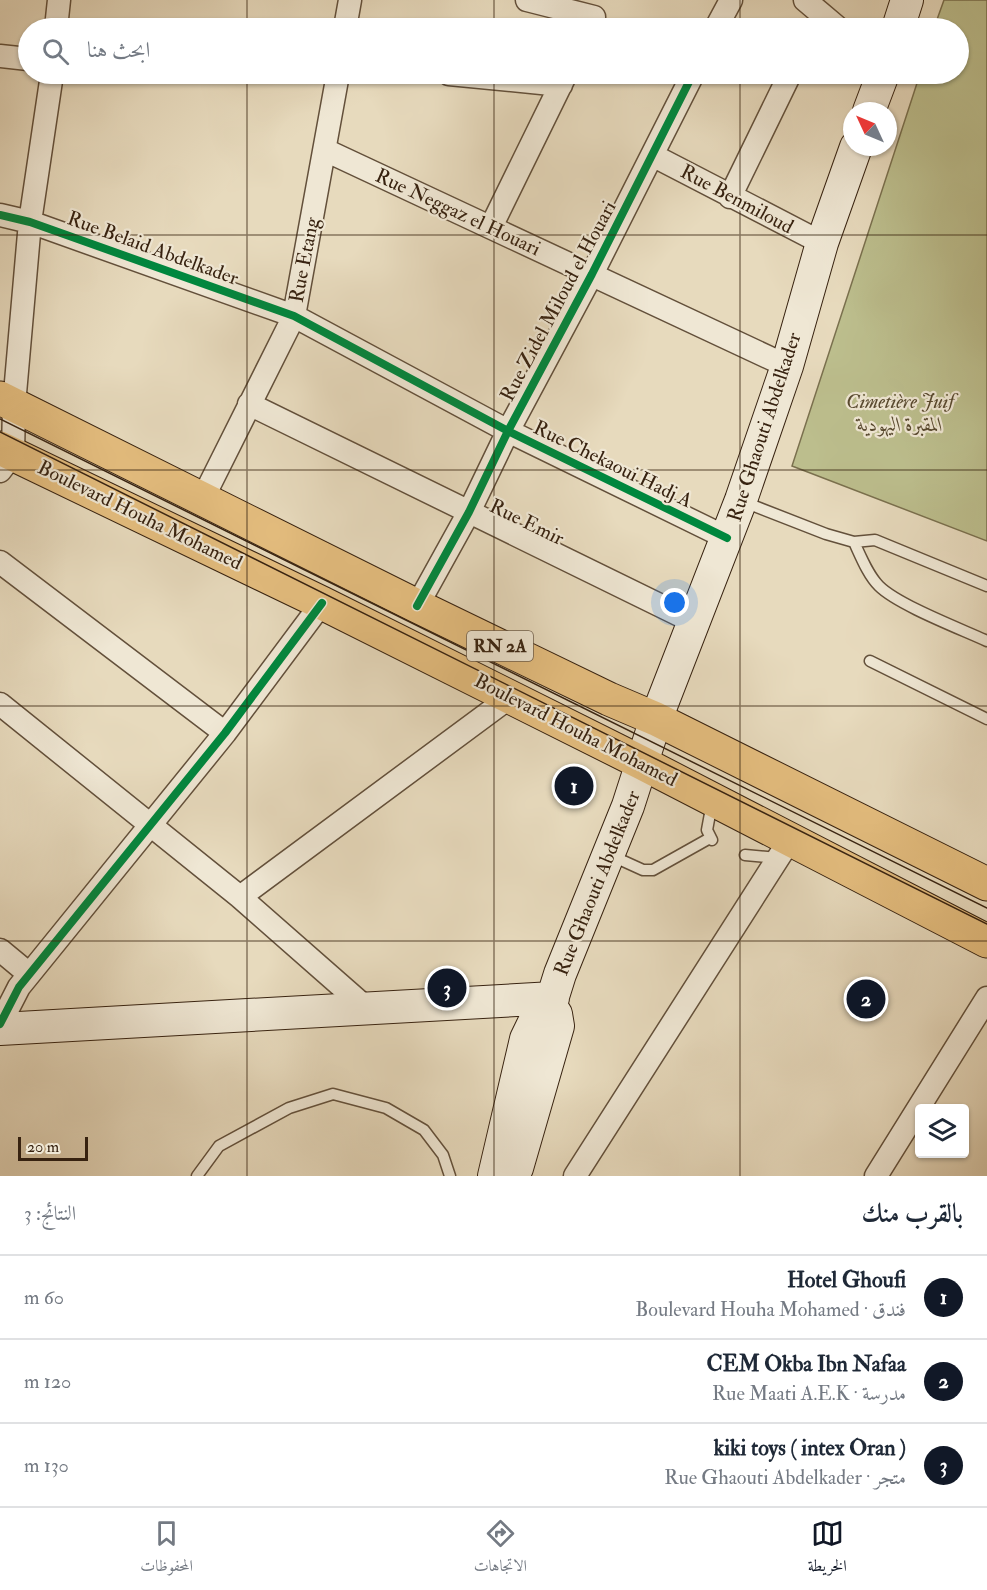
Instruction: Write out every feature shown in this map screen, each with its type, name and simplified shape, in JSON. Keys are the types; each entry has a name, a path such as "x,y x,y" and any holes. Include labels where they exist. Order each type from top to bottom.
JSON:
{"main road":[{"path":"901,18 907,0"},
{"path":"873,102 879,84"},
{"name":"Rue Ghaouti Abdelkader","path":"494,1176 526,1039 540,1010 551,1002 609,855 656,719 727,538 787,366 822,243 853,156"},
{"name":"Boulevard Houha Mohamed","path":"7,402 417,606 609,699 656,719 987,884"},
{"name":"Boulevard Houha Mohamed","path":"4,458 322,603 712,798 785,848 987,940"},
{"path":"0,1029 364,1006 551,1002 558,1026 515,1176"}],"street":[{"path":"57,18 59,0"},
{"path":"347,18 350,0"},
{"path":"526,0 595,15"},
{"path":"721,18 730,0"},
{"path":"0,56 18,58"},
{"path":"4,458 7,402 51,84"},
{"name":"Rue Etang","path":"203,498 294,316 336,84"},
{"path":"491,227 561,84"},
{"name":"Rue Zidel Miloud el Houari","path":"417,606 469,512 508,431 592,274 688,84"},
{"path":"730,197 785,84"},
{"name":"Rue Neggaz el Houari","path":"325,150 787,366"},
{"name":"Rue Benmiloud","path":"652,155 822,243"},
{"name":"Rue Belaid Abdelkader","path":"0,215 30,222 294,316"},
{"name":"Rue Chekaoui Hadj A","path":"294,316 508,431 727,538"},
{"name":"Rue Emir","path":"249,404 694,622"},
{"path":"0,562 225,733"},
{"path":"0,1024 19,987 225,733 322,603"},
{"path":"240,897 510,697"},
{"path":"0,704 240,897 364,1006"},
{"path":"575,1176 785,848"},
{"path":"0,951 30,974"},
{"path":"876,1176 987,998"}],"lane":[{"path":"741,500 826,534 854,542 875,540 987,586"},
{"path":"854,542 881,588 918,610 987,641"},
{"path":"870,661 987,718"},
{"path":"609,855 643,870 653,870 711,839 707,830 712,798"},
{"path":"745,855 785,848"},
{"path":"197,1176 219,1146 289,1108 333,1094 386,1108 424,1130 443,1155 450,1176"}],"green space":[{"name":"Cimetière Juif المقبرة اليهودية","path":"944,0 987,0 987,541 792,466 893,156 897,156 897,144 917,84 969,84 969,18 938,18"}],"tram line":[{"path":"0,419 987,908"},
{"path":"0,432 987,924"}],"cycle path":[{"path":"417,606 469,512 508,431 592,274 688,84"},
{"path":"0,215 30,222 294,316 508,431 727,538"},
{"path":"0,1024 19,987 225,733 322,603"}],"place":[{"name":"Hotel Ghoufi","path":"574,786"},
{"name":"kiki toys ( intex Oran )","path":"447,988"},
{"name":"CEM Okba Ibn Nafaa","path":"866,999"}]}
